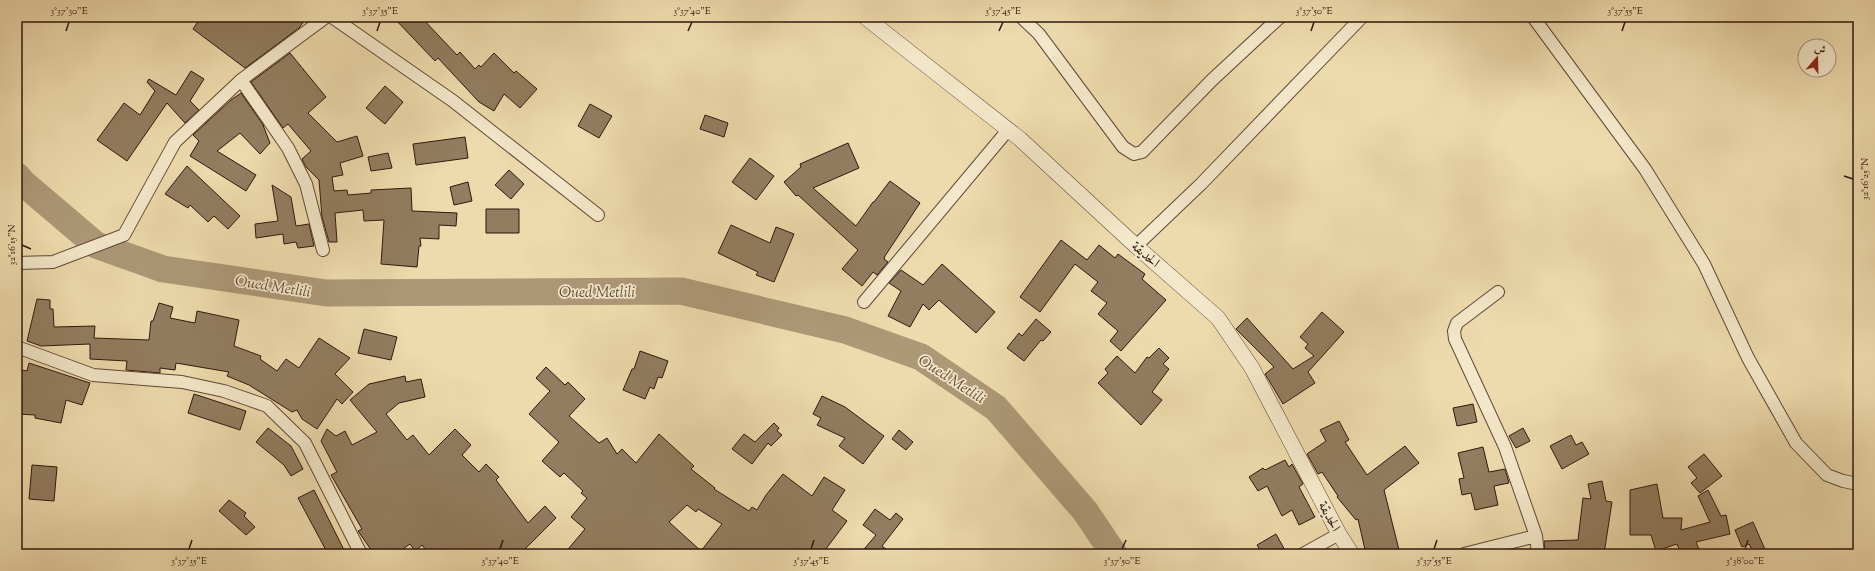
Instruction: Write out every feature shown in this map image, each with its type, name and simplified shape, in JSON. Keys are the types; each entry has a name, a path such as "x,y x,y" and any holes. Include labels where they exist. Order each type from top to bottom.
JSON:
{"street":[{"path":"17,263 53,262 124,236 175,142 242,80 326,17"},
{"path":"332,17 453,101 598,215"},
{"name":"الحديقة","path":"865,17 1008,130 1218,318 1252,368 1339,534 1352,554"},
{"path":"1021,17 1039,34 1123,147 1134,154 1142,152 1212,80 1280,17"},
{"path":"1136,246 1201,184 1362,17"},
{"path":"1533,17 1645,169 1704,264 1748,358 1796,443 1827,476 1858,484"},
{"path":"242,80 288,148 306,184 323,250"},
{"path":"864,302 1008,130"},
{"path":"1498,292 1457,323 1454,331 1455,339 1505,447 1536,536 1538,554"},
{"path":"17,347 93,375 182,382 224,390 267,406 305,443 361,554"},
{"path":"1303,554 1339,534"},
{"path":"1464,554 1536,536"}],"building":[{"path":"201,17 307,17 299,28 245,68 193,29"},
{"path":"393,17 421,17 457,55 460,52 475,69 479,65 481,67 494,53 514,73 516,71 537,89 520,108 504,94 494,111 479,102 438,58 435,61"},
{"path":"290,53 326,97 308,113 337,142 357,136 363,156 340,163 343,175 332,177 334,191 347,190 348,195 371,193 371,190 411,188 412,211 457,213 456,226 439,225 439,239 420,238 421,246 419,246 417,267 381,264 384,220 364,221 363,210 335,213 337,242 329,242 322,217 319,180 306,167 302,159 311,151 288,124 283,128 251,82"},
{"path":"191,71 204,79 190,101 199,110 185,123 167,103 127,161 97,140 124,103 140,115 155,91 147,82 149,79 176,95"},
{"path":"385,86 403,102 385,124 366,108"},
{"path":"241,93 264,126 263,125 270,143 260,154 240,133 217,151 256,175 246,191 190,156 199,141 193,135 231,100"},
{"path":"590,104 612,116 599,138 578,126"},
{"path":"705,115 728,123 724,137 700,129"},
{"path":"465,137 468,158 416,165 413,144"},
{"path":"848,143 859,168 813,188 856,226 890,181 920,203 885,256 884,259 888,262 877,275 873,272 862,286 842,269 858,250 798,195 796,196 784,182 801,167 800,164"},
{"path":"388,153 392,168 371,171 368,157"},
{"path":"750,158 774,176 756,200 732,182"},
{"path":"187,166 240,216 228,229 214,216 208,222 190,205 188,208 165,194"},
{"path":"509,170 524,184 511,199 495,185"},
{"path":"468,182 472,201 454,205 450,187"},
{"path":"272,185 291,197 296,226 309,224 314,246 298,248 296,242 284,244 283,234 256,238 255,224 278,221"},
{"path":"486,209 519,209 519,233 486,233"},
{"path":"731,225 770,243 776,227 794,234 774,282 756,275 758,272 718,253"},
{"path":"1061,240 1087,260 1099,245 1115,258 1118,254 1145,274 1142,279 1166,300 1121,351 1110,341 1118,331 1098,314 1107,303 1091,291 1098,282 1075,264 1040,312 1020,297"},
{"path":"942,264 995,312 976,333 939,300 929,310 923,304 910,327 888,316 901,291 889,283 901,270 923,285"},
{"path":"37,299 50,300 50,309 53,309 54,327 95,326 94,338 149,340 151,321 153,321 159,303 173,307 170,318 195,323 197,311 239,320 234,346 261,356 260,359 277,371 286,359 299,368 319,338 350,358 335,374 353,392 342,404 337,399 317,429 302,419 297,410 292,412 249,385 227,376 229,372 176,363 175,370 160,368 160,373 126,370 127,361 90,359 90,344 41,346 27,341"},
{"path":"1322,312 1344,332 1308,372 1315,383 1283,404 1265,374 1274,367 1236,329 1247,318 1293,369 1314,356 1305,348 1308,344 1300,337"},
{"path":"1036,319 1051,332 1043,341 1041,340 1024,361 1007,348 1019,333 1022,336"},
{"path":"364,329 397,337 391,360 358,353"},
{"path":"1159,348 1169,358 1163,364 1169,369 1152,392 1162,400 1141,425 1098,383 1108,373 1105,369 1117,356 1135,373 1147,357 1149,358"},
{"path":"640,351 668,361 662,378 658,377 654,389 650,387 645,399 623,390 632,369 634,369"},
{"path":"29,363 90,383 82,405 66,400 61,423 35,418 35,415 17,414 17,369 27,371"},
{"path":"546,367 565,385 568,382 585,399 569,416 599,443 607,438 617,454 622,449 636,463 659,434 694,466 691,469 715,488 714,489 749,511 752,507 757,510 766,495 783,474 812,496 824,477 845,490 832,510 847,521 822,554 564,554 585,529 571,517 587,498 581,493 583,491 564,473 560,477 542,461 559,442 529,414 550,391 536,378","holes":["687,505 696,512 698,509 722,524 701,551 669,522"]},
{"path":"405,376 406,382 421,379 425,397 399,403 386,414 407,440 413,435 429,455 455,429 471,445 462,455 479,472 486,464 499,477 496,480 528,523 545,506 556,518 520,554 429,554 422,545 415,551 410,544 396,554 374,554 358,531 362,529 331,475 337,472 321,441 327,429 336,436 345,431 352,445 377,432 350,400 369,384"},
{"path":"194,394 246,411 240,430 188,413"},
{"path":"822,396 845,407 884,436 863,464 839,446 845,438 817,425 821,418 813,414"},
{"path":"1473,404 1477,422 1457,426 1453,408"},
{"path":"1339,421 1349,440 1345,442 1367,475 1405,446 1419,463 1384,490 1400,554 1366,554 1358,519 1356,520 1337,497 1338,496 1322,472 1318,474 1307,454 1326,441 1320,430"},
{"path":"774,423 779,428 777,431 782,435 771,446 768,443 752,464 732,449 744,434 755,442"},
{"path":"268,428 291,446 303,469 291,476 284,465 256,442"},
{"path":"1523,428 1530,441 1516,448 1509,436"},
{"path":"899,430 913,442 906,450 892,439"},
{"path":"1571,435 1576,445 1582,442 1589,454 1562,469 1550,446"},
{"path":"1483,447 1489,472 1505,469 1509,483 1494,486 1498,505 1475,510 1471,493 1462,495 1459,479 1464,478 1458,453"},
{"path":"1704,454 1722,476 1700,493 1691,483 1697,478 1688,467"},
{"path":"1285,460 1289,467 1292,464 1303,484 1299,487 1315,517 1299,525 1292,510 1282,516 1267,486 1258,491 1249,477 1263,468 1265,470"},
{"path":"32,465 57,467 54,501 29,499"},
{"path":"1602,481 1606,501 1612,502 1604,554 1545,554 1544,541 1578,540 1583,498 1591,499 1588,484"},
{"path":"1657,484 1663,518 1682,518 1681,530 1710,522 1698,496 1708,490 1721,516 1726,515 1730,534 1696,542 1701,554 1681,554 1677,544 1656,551 1651,535 1630,535 1630,490"},
{"path":"314,490 347,554 328,554 298,498"},
{"path":"229,500 246,513 244,516 255,527 246,535 219,511"},
{"path":"875,509 890,520 896,513 903,519 882,546 892,554 860,554 876,535 863,525"},
{"path":"1753,522 1767,554 1754,554 1749,544 1742,547 1735,530"},
{"path":"1276,534 1287,554 1262,554 1257,545"}],"waterway":[{"name":"Oued Metlili","path":"17,176 22,182 96,245 163,269 326,293 681,291 845,330 921,357 996,408 1085,511 1114,554"}]}
